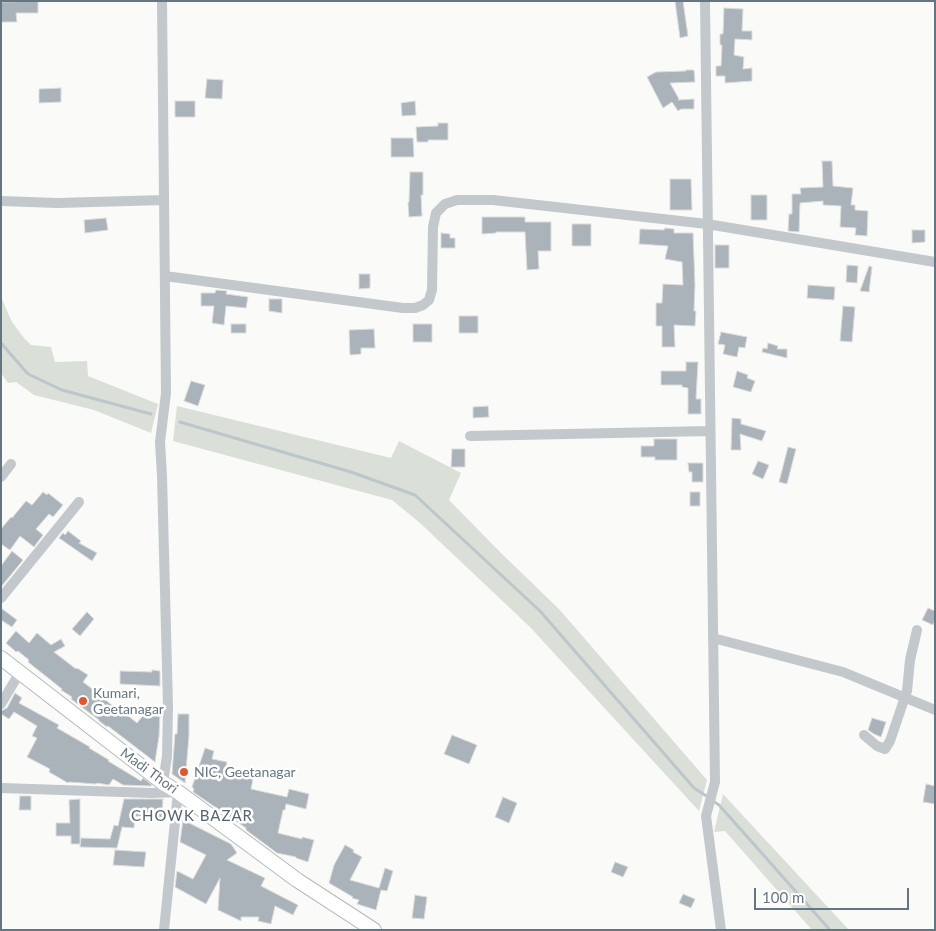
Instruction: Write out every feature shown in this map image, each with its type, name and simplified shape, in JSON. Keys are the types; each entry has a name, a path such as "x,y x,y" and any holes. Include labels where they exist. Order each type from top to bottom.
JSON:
{"main road":[{"name":"Madi Thori","path":"1,658 163,783 178,792 297,880 374,930"}],"street":[{"path":"162,1 166,393 160,442 168,707 167,756 163,783"},
{"path":"704,1 715,782 706,816 721,930"},
{"path":"1,201 58,203 164,200"},
{"path":"165,276 403,308 415,308 429,300 432,290 433,227 436,212 445,204 456,200 493,200 707,224 935,262"},
{"path":"470,436 710,431"},
{"path":"1,477 11,464"},
{"path":"1,598 79,502"},
{"path":"864,734 877,746 885,749 890,741 907,691 910,660 917,630"},
{"path":"713,638 843,672 935,710"},
{"path":"1,704 20,672"},
{"path":"1,788 152,794 178,792 164,930"}],"shaded area":[{"path":"1,297 12,322 24,338 31,345 51,347 55,362 87,361 88,376 158,404 151,433 94,410 34,395 16,382 8,383 1,373"},
{"path":"177,406 391,458 399,441 461,473 449,500 559,609 707,780 699,811 530,627 420,523 392,500 173,441"},
{"path":"723,794 849,930 812,930 725,831 714,832"}],"building":[{"path":"38,1 38,13 16,13 17,22 1,22 1,2"},
{"path":"675,1 683,1 688,36 680,38"},
{"path":"724,8 743,9 742,31 752,31 752,40 735,39 734,55 744,57 743,69 752,68 752,81 725,83 725,76 716,76 716,66 721,66 722,45 720,45 720,34 723,34"},
{"path":"694,70 695,82 670,83 678,100 694,99 694,109 681,109 678,111 672,102 663,108 647,77 656,72"},
{"path":"207,79 223,80 222,99 205,98"},
{"path":"61,88 61,102 39,103 39,89"},
{"path":"175,101 195,101 195,117 175,117"},
{"path":"415,101 416,115 402,116 401,103"},
{"path":"438,123 448,123 448,140 417,142 416,127 438,126"},
{"path":"391,138 413,138 414,157 391,157"},
{"path":"822,161 832,161 833,186 853,188 851,205 855,205 855,210 868,211 867,236 855,235 856,228 840,227 841,206 823,205 823,201 800,203 799,232 788,231 789,214 792,214 792,194 801,194 800,188 823,187"},
{"path":"410,172 423,172 422,216 409,217"},
{"path":"670,179 691,179 692,210 670,210"},
{"path":"751,195 767,195 767,220 751,220"},
{"path":"482,217 525,217 525,222 551,222 551,251 538,251 539,269 527,270 525,232 482,234"},
{"path":"106,218 108,230 85,233 84,220"},
{"path":"572,224 591,224 591,246 572,246"},
{"path":"665,228 674,229 674,233 693,233 695,326 674,325 675,347 662,347 662,326 656,326 656,303 662,303 663,284 683,285 682,262 665,259 668,246 639,244 640,229 664,230"},
{"path":"912,230 925,230 925,242 912,243"},
{"path":"441,233 450,234 450,238 455,238 455,248 441,248"},
{"path":"715,245 729,245 729,268 715,268"},
{"path":"847,265 858,266 857,283 846,282"},
{"path":"869,266 872,267 869,292 860,291"},
{"path":"359,274 370,274 370,288 359,289"},
{"path":"808,285 835,287 834,300 807,298"},
{"path":"216,290 227,291 226,294 248,297 246,308 226,306 224,325 212,323 214,306 201,306 201,293 215,293"},
{"path":"269,299 282,299 282,313 269,311"},
{"path":"843,306 855,307 852,342 840,341"},
{"path":"459,316 478,316 478,333 459,333"},
{"path":"231,324 246,324 246,333 231,333"},
{"path":"413,324 432,324 432,342 413,342"},
{"path":"374,329 375,348 361,348 361,354 350,355 349,330"},
{"path":"721,332 747,337 745,348 739,347 737,357 723,354 725,345 718,344"},
{"path":"768,343 778,346 777,349 787,349 787,358 762,352 763,348 767,349"},
{"path":"686,362 698,362 696,399 701,399 701,414 688,414 688,388 682,387 682,385 661,385 661,371 686,371"},
{"path":"737,371 748,375 747,378 755,381 751,392 733,387"},
{"path":"191,381 205,385 198,406 184,401"},
{"path":"488,406 489,417 473,418 473,407"},
{"path":"732,418 741,419 741,424 766,431 762,441 740,434 741,450 731,450"},
{"path":"654,439 677,439 677,460 655,460 655,457 641,457 641,446 654,446"},
{"path":"788,447 796,449 787,484 779,482"},
{"path":"452,449 465,449 465,467 451,467"},
{"path":"758,461 769,465 763,479 752,474"},
{"path":"688,463 703,463 703,482 692,482 692,472 689,472"},
{"path":"43,492 47,495 48,493 63,505 53,517 49,514 36,529 43,535 34,547 20,536 10,550 1,544 1,529 26,501 32,505"},
{"path":"690,492 700,492 700,506 690,506"},
{"path":"68,531 81,541 79,543 97,553 92,561 59,538"},
{"path":"12,551 23,560 1,587 1,566"},
{"path":"1,608 17,620 12,627 1,620"},
{"path":"928,608 935,611 933,625 922,620"},
{"path":"87,612 94,619 80,636 72,629"},
{"path":"16,631 29,643 37,633 51,645 61,639 65,646 54,652 76,669 88,675 83,682 137,723 145,713 160,713 155,762 71,699 72,697 61,690 28,662 29,660 6,643"},
{"path":"152,670 160,671 160,686 120,684 120,671 152,672"},
{"path":"15,693 22,698 19,703 59,725 57,728 90,747 108,761 141,781 143,778 152,785 123,785 113,779 109,785 68,783 49,772 50,769 27,757 37,738 32,736 37,726 14,712 9,719 1,714 1,711 7,708"},
{"path":"178,714 189,714 185,783 172,774"},
{"path":"872,718 886,722 881,737 868,730"},
{"path":"452,735 477,745 469,764 444,754"},
{"path":"205,748 214,751 212,759 227,762 225,772 253,779 251,789 287,797 289,789 309,794 306,809 286,804 278,833 314,840 308,862 277,853 246,830 246,828 193,792 194,789 192,787"},
{"path":"926,784 935,786 935,804 923,802"},
{"path":"20,796 31,796 31,810 19,810"},
{"path":"503,797 517,803 509,823 495,817"},
{"path":"80,799 80,844 71,844 71,836 56,836 56,823 70,823 69,800"},
{"path":"124,799 163,799 162,818 135,816 134,828 122,827 117,848 80,847 81,838 110,839 114,825 118,826"},
{"path":"183,820 231,844 237,853 227,860 265,878 261,886 298,905 293,915 275,906 271,924 258,921 259,917 241,917 241,921 218,910 220,878 206,904 175,887 177,871 193,879 206,855 180,842"},
{"path":"345,845 362,857 350,880 379,888 385,868 393,871 387,891 381,890 376,910 357,904 359,900 352,898 329,883 334,865"},
{"path":"115,850 146,852 144,867 113,865"},
{"path":"615,862 628,867 623,877 611,872"},
{"path":"683,894 695,899 691,908 679,903"},
{"path":"415,895 427,897 424,919 412,918"}],"waterway":[{"path":"1,343 28,374 62,390 151,414"},
{"path":"180,422 351,472 415,495 540,611 694,788 708,797"},
{"path":"713,801 719,805 830,930"}],"place":[{"name":"Kumari, Geetanagar","path":"83,701"},
{"name":"NIC, Geetanagar","path":"184,772"}],"district":[{"name":"CHOWK BAZAR","path":"192,816"}]}
